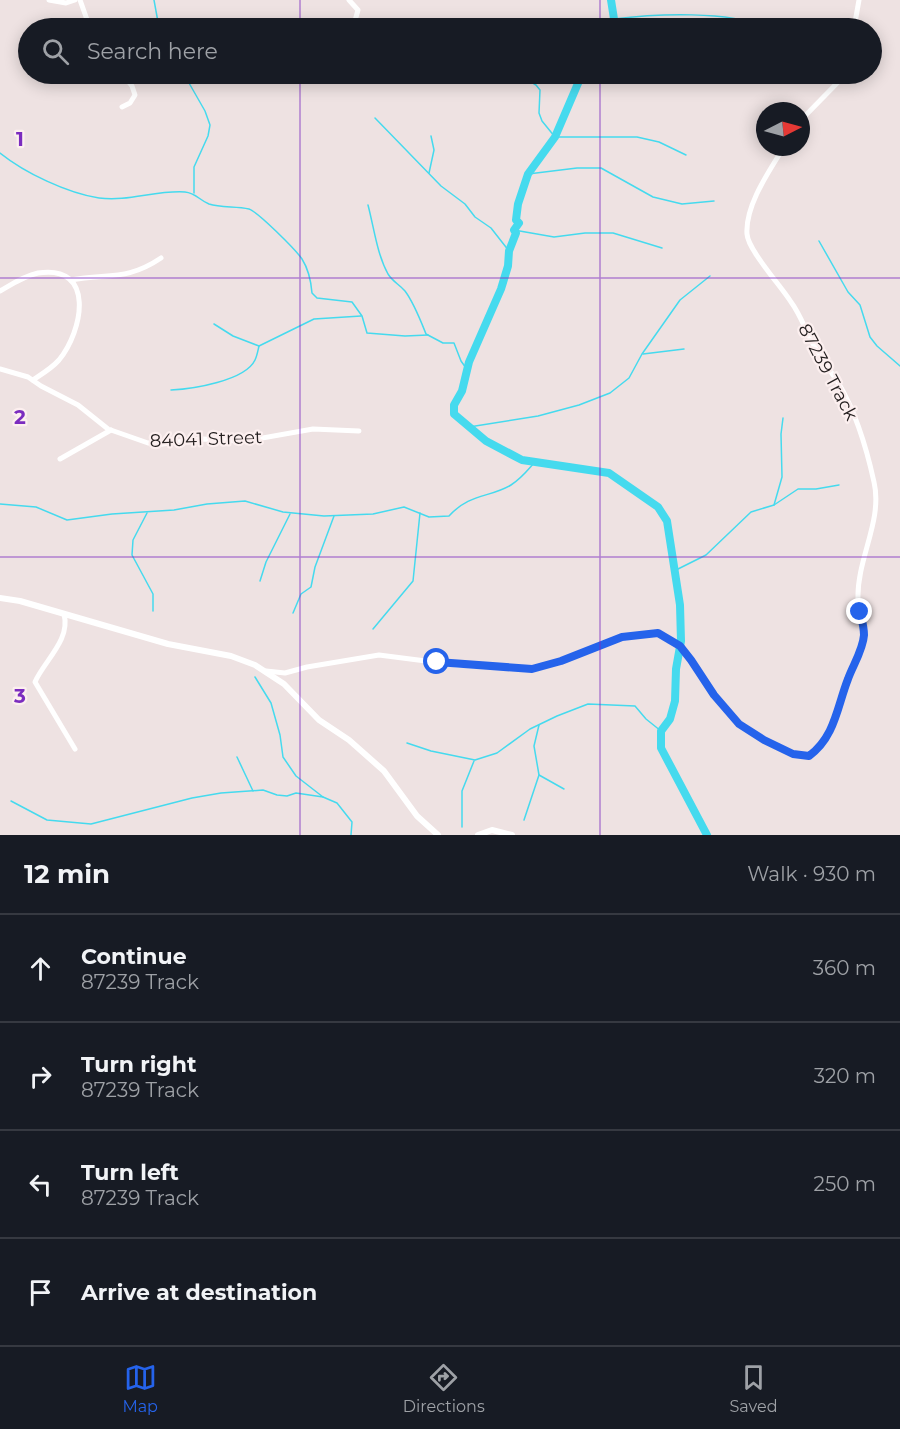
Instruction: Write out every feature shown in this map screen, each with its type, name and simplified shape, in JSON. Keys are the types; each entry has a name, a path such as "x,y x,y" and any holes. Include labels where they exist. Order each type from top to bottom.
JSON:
{"street":[{"path":"49,0 59,3 75,0"},
{"path":"80,0 86,18"},
{"path":"350,0 358,9 356,18"},
{"path":"856,18 859,0"},
{"path":"122,107 130,103 135,95 130,84"},
{"path":"810,111 836,84"},
{"name":"87239 Track","path":"266,671 285,673 379,655 467,666 532,669 561,661 622,637 658,633 680,646 714,695 739,724 793,754 809,756 816,751 836,720 864,637 858,598 877,494 850,408 839,385 812,342 792,303 747,236 748,222 757,194 779,156"},
{"path":"0,291 21,279 38,273 54,273 71,280 126,275 161,258"},
{"path":"33,380 60,358 77,327 80,314 78,295 71,280"},
{"name":"84041 Street","path":"0,369 33,380 40,386 78,405 111,430 152,444 197,440 246,441 313,429 359,431"},
{"path":"60,459 111,430"},
{"path":"0,598 176,646 239,658 266,671 291,689 319,720 349,740 384,771 420,820 438,835"},
{"path":"64,614 66,625 61,638 36,679 37,688 75,749"},
{"path":"478,835 492,830 512,835"}],"waterway":[{"path":"154,0 157,18"},
{"path":"611,0 614,18"},
{"path":"626,18 670,15 734,18"},
{"path":"190,84 210,125 208,136 194,167 194,193"},
{"path":"534,84 540,90 539,113 542,121 555,137 637,137 659,142 686,155"},
{"path":"578,84 555,137 528,174 518,204 516,220 519,223 514,230 516,233 509,251 508,266 501,289 469,362 462,391 454,405 454,414 486,441 522,460 609,473 658,507 667,521 680,605 681,641 676,669 675,701 670,719 661,731 661,748 707,835"},
{"path":"375,118 441,186 465,204 475,217 491,228 509,251"},
{"path":"429,173 434,150 431,136"},
{"path":"0,153 47,181 74,192 99,198 185,192 214,205 249,209 277,232 302,259 309,276 312,293 317,298 352,302 362,316 367,333 428,335"},
{"path":"528,174 577,168 601,168 653,197 682,204 714,201"},
{"path":"368,205 378,249 388,274 408,296 426,334 443,343 454,343 466,368"},
{"path":"514,230 554,237 585,233 613,233 662,248"},
{"path":"819,241 848,292 860,305 870,337 900,366"},
{"path":"469,427 538,416 579,405 610,393 629,378 642,354 680,300 710,276"},
{"path":"171,390 204,386 241,373 255,360 259,346 314,319 361,316"},
{"path":"214,324 233,336 259,346"},
{"path":"643,354 684,349"},
{"path":"676,570 706,555 751,512 774,505 782,477 783,418"},
{"path":"0,504 36,507 67,520 245,501 283,512 324,516 373,514 404,507 429,517 449,516 464,503 511,485 535,462"},
{"path":"774,505 798,489 839,485"},
{"path":"147,513 133,540 132,555 153,594 153,611"},
{"path":"373,629 413,581 420,513"},
{"path":"260,581 266,562 290,514"},
{"path":"293,613 301,594 311,587 315,567 334,516"},
{"path":"255,677 271,703 280,735 283,757 296,776 323,797 337,803 352,822 351,835"},
{"path":"407,743 431,751 475,760 497,753 530,729 588,704 635,706 661,731"},
{"path":"524,820 539,775 534,746 539,725"},
{"path":"237,757 253,791"},
{"path":"462,827 462,791 474,761"},
{"path":"539,775 564,789"},
{"path":"11,801 47,820 91,824 192,798 221,793 263,790 277,795 287,796 296,793 323,797"}],"route":[{"path":"437,662 532,669 561,661 622,637 658,633 680,646 714,695 739,724 764,740 793,754 809,756 826,738 836,720 864,637 860,612"}]}
